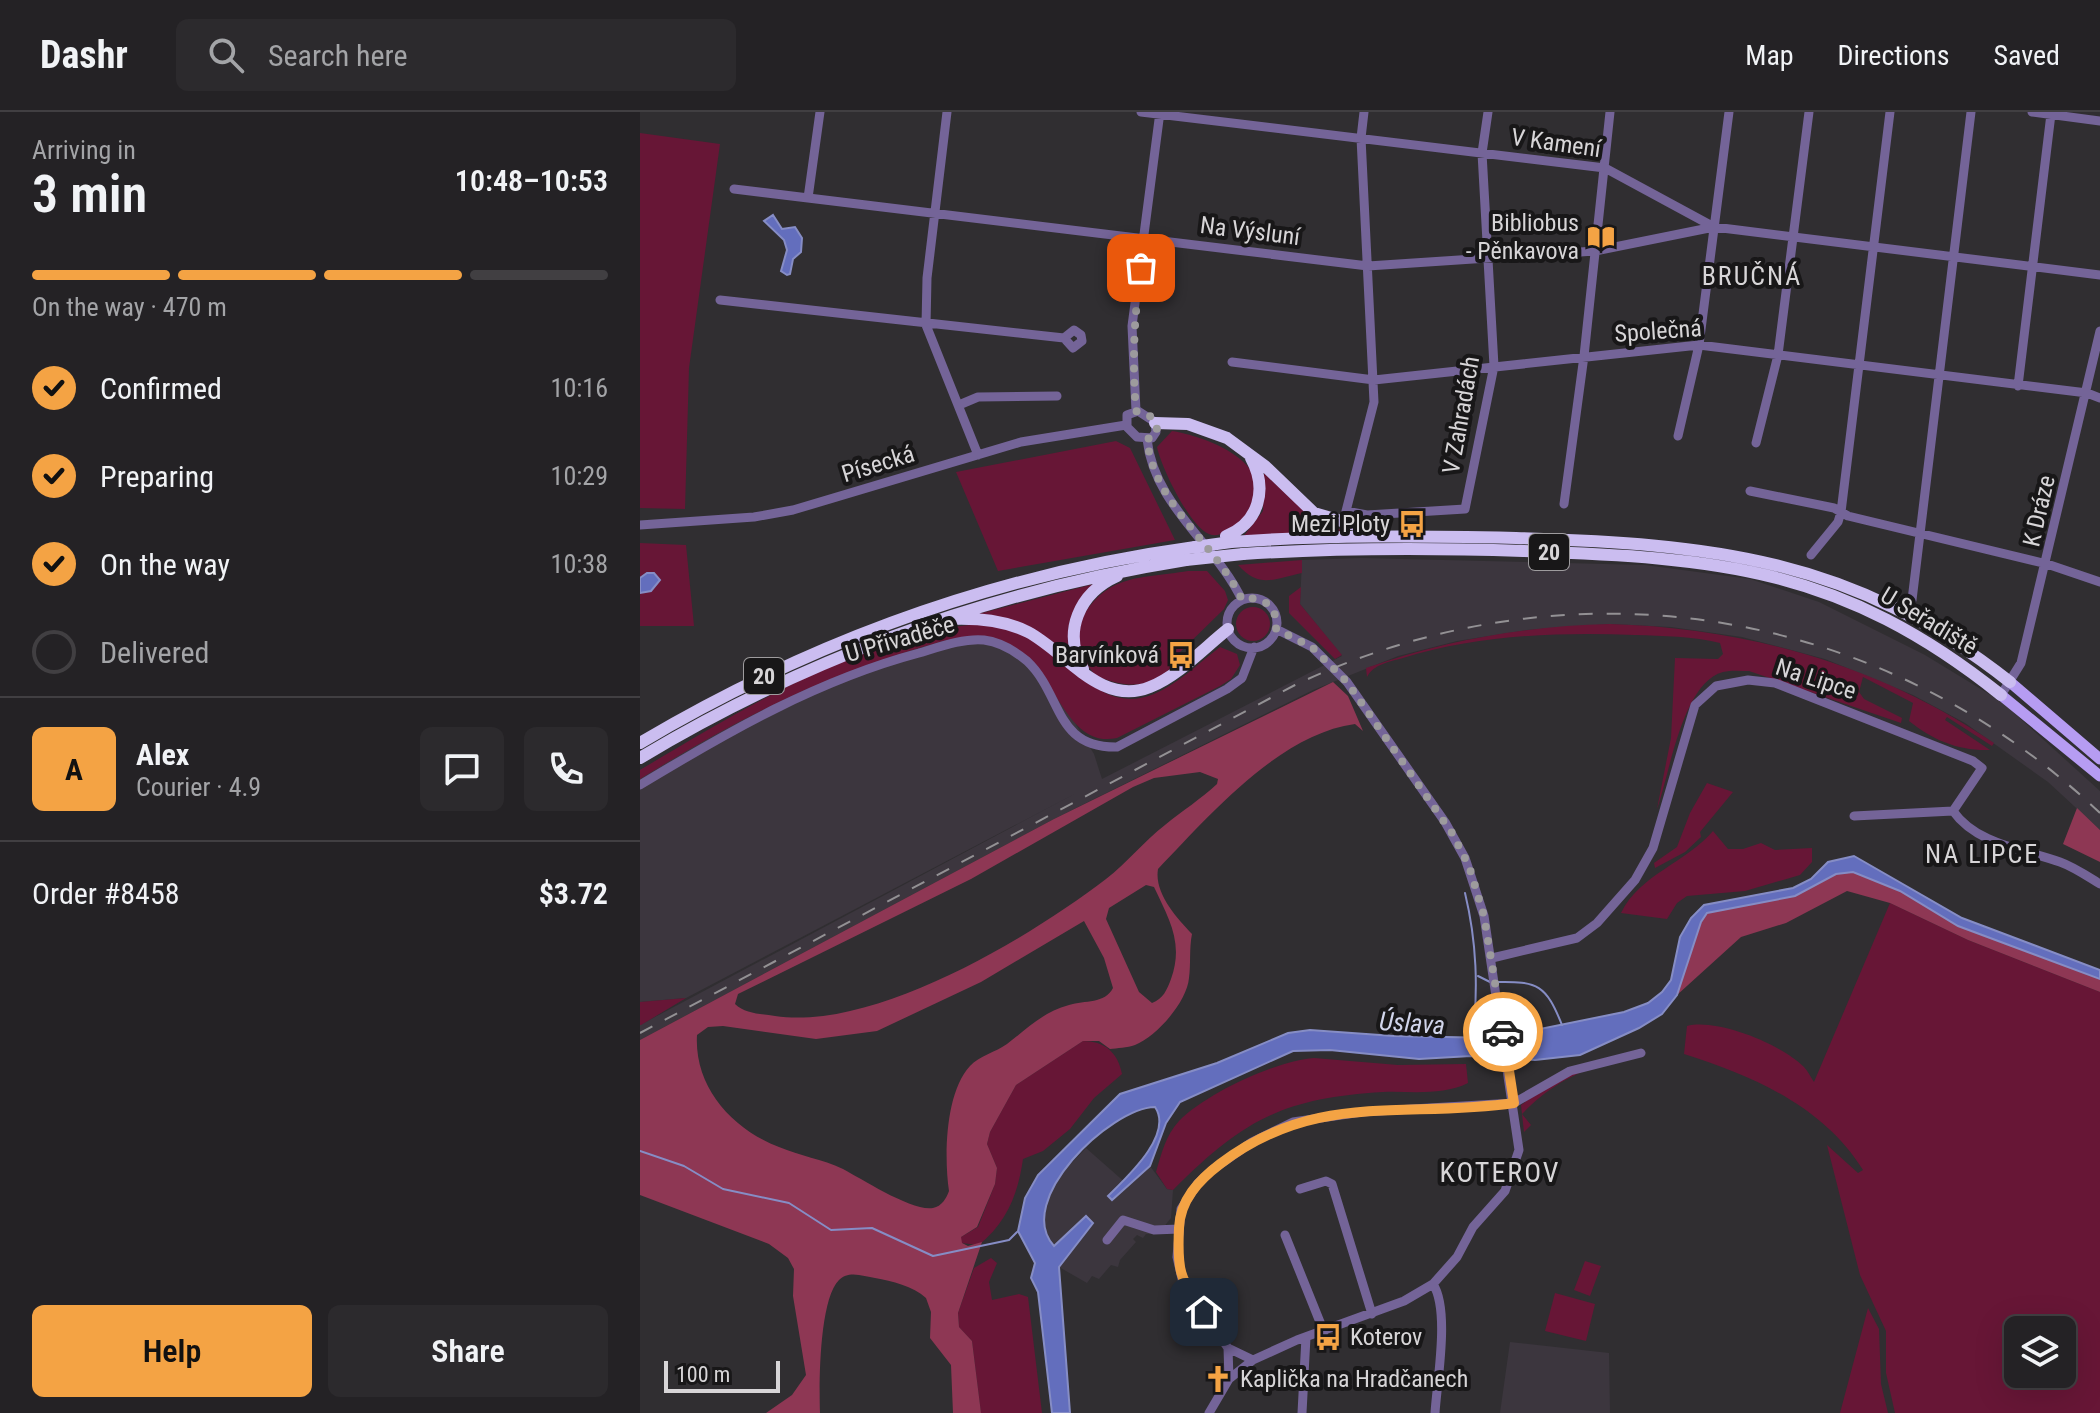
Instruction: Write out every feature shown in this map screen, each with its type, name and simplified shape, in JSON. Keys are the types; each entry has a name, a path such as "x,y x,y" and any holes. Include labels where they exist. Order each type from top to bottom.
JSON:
{"highway":[{"path":"1155,423 1203,428 1245,449 1314,513 1392,535"},
{"path":"1229,539 1248,522 1260,499 1258,472 1245,449"},
{"name":"20","path":"640,743 770,673 894,621 1034,577 1229,539 1392,535 1613,542 1707,556"},
{"name":"20","path":"640,758 761,691 867,643 928,621 1039,589 1136,568 1243,554 1391,547 1707,556"},
{"name":"U Seřadiště","path":"1707,556 1795,568 1887,603 1965,646 2010,682"},
{"name":"U Seřadiště","path":"1707,556 1792,580 1878,613 1955,659 2001,695"},
{"path":"1087,675 1075,649 1077,615 1100,586 1136,568"},
{"path":"928,621 978,619 1016,627 1045,642 1087,675 1115,690 1146,689 1165,679 1228,629"}],"main road":[{"name":"U Seřadiště","path":"2010,682 2100,759"},
{"name":"U Seřadiště","path":"2001,695 2100,776"}],"street":[{"path":"808,198 820,112"},
{"path":"947,112 927,278 926,325 978,455"},
{"name":"V Kamení","path":"1141,112 1605,168 1714,227"},
{"path":"1364,112 1361,138 1374,380"},
{"name":"V Zahradách","path":"1374,380 1374,402 1346,511 1367,515 1465,509 1494,366 1482,153 1488,112"},
{"path":"1564,504 1584,356 1610,112"},
{"path":"1678,436 1699,345 1729,112"},
{"path":"1756,443 1778,355 1809,112"},
{"path":"1811,555 1838,522 1841,512 1890,112"},
{"path":"1912,600 1971,112"},
{"path":"2032,112 2100,121"},
{"path":"1136,411 1132,326 1160,113"},
{"path":"2018,386 2051,114"},
{"name":"Na Výsluní","path":"734,189 1368,266 1595,251 1714,227"},
{"path":"1714,227 2100,275"},
{"path":"720,300 1064,338"},
{"name":"K Dráze","path":"2001,695 2021,663 2100,331"},
{"name":"Společná","path":"1232,362 1374,380 1699,345 2087,393 2100,398"},
{"path":"959,405 978,397 1057,396"},
{"path":"1136,411 1146,414 1155,423 1156,434 1147,439 1134,436 1126,425 1127,415 1136,411"},
{"name":"Písecká","path":"640,525 754,517 793,510 1060,433 1126,425"},
{"path":"1147,439 1153,465 1178,512 1225,570 1242,600"},
{"path":"1750,491 2047,564 2100,582"},
{"path":"1256,598 1268,604 1276,616 1276,629 1268,642 1254,647 1238,643 1228,629 1229,615 1242,600 1256,598"},
{"path":"1209,1413 1229,1379 1253,1360 1412,1298 1433,1284 1457,1257 1473,1227 1497,1202 1512,1178 1519,1150 1495,973 1475,883 1445,822 1347,682 1312,647 1276,629"},
{"name":"U Přivaděče","path":"640,785 765,713 847,674 970,640 996,642 1027,662 1075,737 1102,747 1117,747 1227,689 1242,678 1254,647"},
{"name":"Na Lipce","path":"1492,958 1577,938 1626,890 1653,848 1695,705 1702,695 1728,682 1775,683 1973,761 1982,768 1953,811"},
{"path":"1854,816 1953,811 1960,820 2005,847 2063,863 2100,884"},
{"path":"1253,1360 1228,1348 1183,1283 1178,1267 1181,1209 1212,1170 1252,1142 1293,1122 1339,1114 1514,1103 1570,1071 1641,1053"},
{"path":"1300,1189 1326,1181 1332,1184 1372,1314"},
{"path":"1107,1240 1123,1220 1154,1230 1179,1229"},
{"path":"1285,1235 1324,1332"},
{"path":"1433,1284 1440,1298 1435,1413"},
{"path":"1302,1413 1306,1337"},
{"path":"1228,1348 1229,1379"}],"shaded area":[{"path":"640,133 720,144 689,368 685,509 640,508"},
{"path":"1172,431 1211,442 1229,451 1244,462 1254,476 1257,491 1251,508 1235,526 1222,534 1212,535 1196,523 1164,469 1157,447"},
{"path":"1116,441 1130,448 1175,540 998,571 956,472"},
{"path":"1264,473 1305,512 1343,531 1243,537 1263,511"},
{"path":"640,543 686,545 694,626 640,626"},
{"path":"1362,558 1645,565 1750,579 1819,602 1925,655 2002,702 2100,791 2100,830 2048,782 1965,723 1913,695 1825,659 1742,637 1671,627 1610,624 1527,630 1457,641 1398,656 1313,690 1054,819 640,1040 640,1025 1082,790 686,998 640,1002 640,770 755,704 855,660 972,629 1033,654 1094,754 1102,779 1342,656 1300,604 1302,560"},
{"path":"1302,560 1302,573 1267,580 1253,577 1238,565"},
{"path":"1207,571 1225,591 1228,600 1224,609 1176,656 1179,659 1160,677 1130,685 1096,676 1083,657 1077,635 1081,620 1091,605 1102,594 1126,581"},
{"path":"1094,584 1071,617 1068,637 1072,658 1052,641 974,615"},
{"path":"1301,587 1300,604 1342,655 1335,659 1289,613 1289,596"},
{"path":"1253,607 1265,612 1270,624 1265,636 1253,641 1241,636 1236,624 1241,612"},
{"path":"985,624 1033,640 1096,688 1122,698 1137,699 1163,690 1220,647 1237,654 1240,665 1231,679 1220,686 1117,738 1098,738 1083,730 1070,717 1034,665 1018,650 988,637 957,638 879,661 808,689 739,722 640,779 640,770 718,724 852,657 898,640 942,629"},
{"path":"1610,624 1712,633 1811,656 1905,692 1994,743 1992,746 1947,717 1945,720 1990,750 1967,749 1927,734 1909,721 1913,703 1863,677 1859,692 1864,699 1902,718 1901,723 1749,671 1726,671 1709,680 1697,693 1688,711 1657,809 1671,738 1675,658 1718,659 1723,654 1720,643 1635,635 1518,637 1431,650 1382,664 1367,677 1366,668 1456,642 1517,631"},
{"path":"1333,682 1348,696 1363,731 1355,724 1327,731 1272,761 1222,803 1158,869 1163,896 1192,934 1187,987 1177,1008 1161,1027 1129,1047 1110,1049 1099,1041 1083,1041 1016,1085 990,1132 987,1144 997,1168 995,1184 977,1227 961,1237 962,1243 968,1246 982,1242 958,1313 959,1327 972,1341 981,1413 953,1413 951,1365 930,1338 931,1312 926,1298 902,1285 851,1274 839,1280 827,1305 822,1344 820,1413 766,1413 792,1395 806,1375 793,1296 794,1269 788,1258 769,1244 640,1195 640,1040 1054,819","holes":["1200,772 1218,779 1217,784 1157,831 1106,879 1036,927 949,975 903,995 858,1009 814,1017 759,1014 735,1004 738,994 971,879 1133,787 1154,778","1146,885 1154,887 1165,910 1175,943 1175,966 1162,997 1152,1003 1139,992 1106,919 1109,908","1084,921 1104,958 1113,988 1100,999 1051,1012 970,1066 955,1092 951,1108 947,1144 949,1191 943,1202 933,1208 913,1205 843,1169 762,1139 719,1104 702,1072 697,1035 708,1027 723,1026 816,1039 877,1031 981,982"]},
{"path":"1707,783 1733,792 1700,832 1701,837 1685,852 1655,868 1654,863 1677,847 1690,813"},
{"path":"2077,808 2100,830 2100,862 2063,844"},
{"path":"1713,831 1728,849 1743,849 1761,843 1775,850 1812,848 1812,862 1800,875 1745,891 1687,896 1677,903 1667,919 1621,913 1651,878 1690,852"},
{"path":"1853,872 1900,891 1958,925 2100,979 2100,992 1968,940 1890,903 1847,891 1786,923 1741,937 1677,995 1701,922 1707,913 1795,896 1835,874"},
{"path":"1890,903 1968,940 2100,992 2100,1413 1895,1413 1886,1373 1886,1331 1860,1275 1827,1145 1858,1173 1863,1170 1847,1148 1808,1111 1761,1084 1684,1054 1687,1026 1715,1026 1748,1035 1794,1058 1814,1082"},
{"path":"686,998 641,1025 640,1025 640,1002"},
{"path":"1083,1041 1109,1049 1122,1074 1094,1098 1070,1129 1043,1151 1023,1159 1010,1206 989,1236 979,1245 961,1243 961,1237 978,1227 995,1184 997,1168 987,1144 990,1132 1016,1085"},
{"path":"1314,1058 1398,1065 1466,1064 1468,1083 1437,1091 1348,1095 1291,1107 1244,1130 1221,1146 1173,1190 1167,1189 1156,1172 1162,1152 1174,1126 1191,1110 1243,1080 1281,1065"},
{"path":"1593,1067 1555,1086 1522,1114 1521,1105 1560,1077"},
{"path":"1522,1114 1531,1125 1524,1132"},
{"path":"1086,1148 1128,1185 1150,1166 1167,1189 1173,1190 1171,1218 1158,1234 1146,1234 1143,1238 1137,1235 1133,1239 1136,1242 1120,1260 1118,1267 1111,1265 1099,1279 1092,1276 1087,1283 1059,1267 1044,1226 1044,1210 1055,1180"},
{"path":"991,1258 997,1263 989,1282 992,1300 1019,1294 1028,1297 1042,1413 981,1413 972,1341 959,1327 958,1313 974,1268"},
{"path":"1585,1261 1601,1266 1590,1296 1574,1290"},
{"path":"1555,1293 1595,1304 1586,1341 1545,1331"},
{"path":"1868,1308 1879,1329 1881,1384 1888,1413 1840,1413"},
{"path":"1510,1342 1609,1353 1610,1413 1500,1413"}],"water":[{"path":"773,215 782,229 795,227 802,238 801,252 793,259 790,274 787,275 781,271 787,250 784,240 764,221"},
{"path":"654,573 660,580 651,591 640,593 640,578"},
{"path":"1854,856 1962,918 2100,970 2100,979 1958,926 1900,891 1853,872 1836,874 1795,896 1707,913 1701,922 1677,995 1662,1014 1580,1055 1535,1060 1471,1056 1419,1059 1330,1050 1293,1051 1180,1102 1166,1123 1150,1166 1112,1200 1108,1196 1145,1155 1158,1130 1159,1118 1155,1107 1136,1111 1114,1123 1072,1160 1046,1205 1045,1227 1054,1246 1086,1216 1093,1223 1059,1267 1070,1413 1052,1413 1038,1292 1031,1278 1035,1263 1018,1231 1025,1198 1038,1175 1120,1094 1217,1063 1288,1033 1310,1030 1496,1038 1624,1012 1648,1003 1671,980 1680,937 1691,918 1704,905 1793,888 1811,879 1828,862"}],"waterway":[{"path":"1465,893 1475,966 1473,1038"},
{"path":"1478,976 1490,982"},
{"path":"1496,982 1522,983 1539,988 1551,1001 1562,1025"},
{"path":"640,1151 684,1166 723,1189 789,1203 831,1230 872,1228 933,1256 1009,1240 1017,1232"}],"railway":[{"path":"640,1033 1295,685 1399,645 1505,621 1612,614 1718,622 1821,647 1920,687 2013,742 2100,813"}],"way so far":[{"path":"1141,268 1132,326 1133,385 1136,411 1150,416 1157,428 1155,436 1147,439 1149,453 1162,484 1188,528 1225,570 1242,600 1263,600 1273,609 1276,629 1312,647 1347,682 1452,833 1469,866 1480,899 1503,1032"}],"place":[{"name":"Bibliobus - Pěnkavova","path":"1601,237"},
{"name":"Mezi Ploty","path":"1412,524"},
{"name":"Barvínková","path":"1181,655"},
{"name":"Koterov","path":"1328,1337"},
{"name":"Kaplička na Hradčanech","path":"1218,1379"}],"district":[{"name":"BRUČNÁ","path":"1752,276"},
{"name":"NA LIPCE","path":"1982,854"},
{"name":"KOTEROV","path":"1500,1172"}],"route":[{"path":"1204,1312 1183,1283 1177,1257 1181,1209 1198,1183 1252,1142 1293,1122 1345,1113 1514,1103 1503,1032"}],"water label":[{"name":"Úslava","path":"1412,1023"}]}
